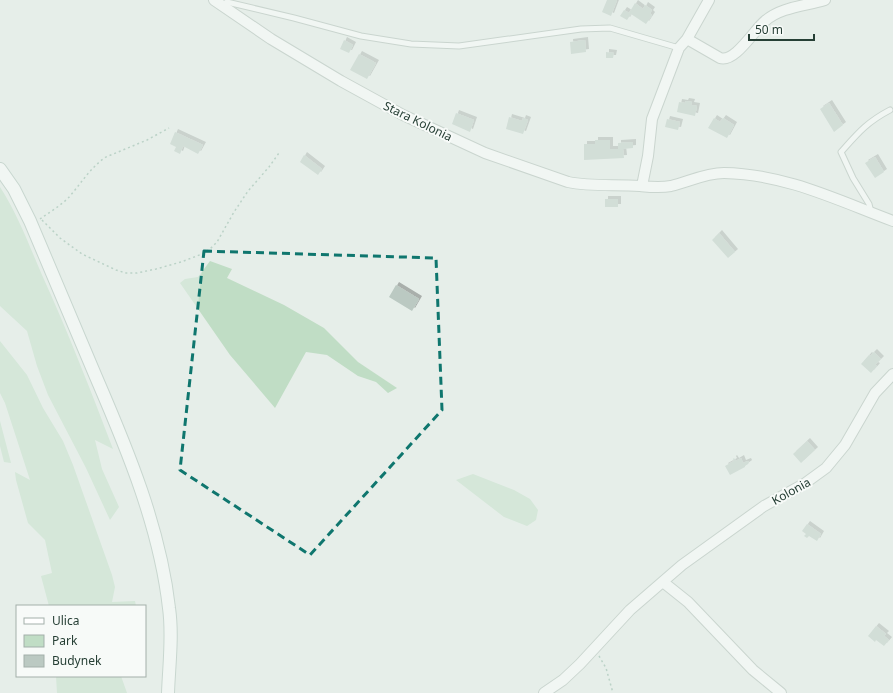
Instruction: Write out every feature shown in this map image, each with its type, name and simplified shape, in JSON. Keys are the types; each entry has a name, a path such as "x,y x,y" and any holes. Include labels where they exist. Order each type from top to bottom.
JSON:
{"main road":[{"path":"0,169 35,220 138,482 162,566 170,610 171,627 168,693"}],"street":[{"path":"642,186 648,156 652,119 678,48 687,39 709,0"},
{"path":"687,39 724,60 737,52 764,22 772,16 780,12 825,0"},
{"name":"Stara Kolonia","path":"218,3 271,39 341,81 403,115 485,153 568,182 655,188 670,186 702,176 722,173 757,175 789,182 893,221"},
{"name":"Kolonia","path":"544,693 563,680 580,664 630,610 682,564 764,506 804,484 826,468 845,445 876,393 893,374"},
{"path":"662,582 688,602 753,670 781,693"}],"lane":[{"path":"218,3 227,2 300,19 361,36 411,44 459,46 581,29 610,28 678,48"},
{"path":"871,213 869,204 850,173 840,152 862,128 873,119 890,110"}],"path":[{"path":"169,128 147,140 101,160 63,202 35,220 82,254 116,270 126,273 137,273 156,269 188,259 210,249 217,242 248,191 279,153"},
{"path":"593,650 602,660 606,668 613,693"}],"highlighted area":[{"path":"204,251 436,258 442,410 310,555 180,470"}],"green space":[{"path":"0,187 18,219 61,318 113,449 95,440 102,469 119,507 110,520 86,468 48,395 37,366 27,331 0,306"},
{"path":"210,261 232,269 227,278 284,305 324,328 358,362 397,388 388,393 376,382 358,376 327,355 306,352 275,408 230,355 180,283 185,279 198,277"},
{"path":"0,341 27,375 43,408 63,441 112,575 115,587 112,602 135,601 136,605 49,605 41,576 52,573 45,540 28,523 15,472 30,480 5,403 0,393"},
{"path":"0,421 11,463 4,462 0,446"},
{"path":"473,474 514,490 530,499 538,510 536,520 527,526 504,517 456,480"},
{"path":"56,677 121,677 127,693 57,693"}],"building":[{"path":"607,0 617,0 611,16 602,12"},
{"path":"635,3 643,9 645,5 652,10 650,13 652,15 646,24 631,14 627,20 620,16 624,10 629,13"},
{"path":"344,40 353,45 349,53 340,49"},
{"path":"585,40 586,52 571,54 570,42"},
{"path":"606,52 614,53 613,58 606,58"},
{"path":"359,54 376,63 367,79 350,70"},
{"path":"686,101 692,102 691,105 697,106 695,116 677,112 679,102 685,103"},
{"path":"829,103 843,125 834,132 820,109"},
{"path":"456,113 474,120 470,132 452,124"},
{"path":"509,117 522,121 523,118 528,120 523,134 506,129"},
{"path":"714,118 720,122 723,118 734,125 727,138 708,128"},
{"path":"667,119 680,122 678,130 665,127"},
{"path":"175,132 203,145 198,154 183,146 180,154 174,151 176,147 170,144"},
{"path":"595,140 610,140 610,149 618,149 618,143 633,142 633,148 623,149 624,158 584,160 584,144 595,144"},
{"path":"304,155 322,169 318,175 300,162"},
{"path":"875,157 884,172 875,178 865,163"},
{"path":"605,199 618,199 618,207 605,207"},
{"path":"719,233 735,252 728,258 712,240"},
{"path":"396,285 419,299 412,311 389,297"},
{"path":"874,352 881,359 875,365 877,366 871,373 861,364"},
{"path":"807,441 815,450 801,463 793,454"},
{"path":"734,458 736,461 741,458 743,463 748,461 749,463 745,467 730,475 725,466 734,461"},
{"path":"807,524 821,534 817,541 809,536 807,538 804,536 806,534 802,531"},
{"path":"876,626 886,634 884,636 889,640 884,646 876,640 875,642 868,636"}]}
